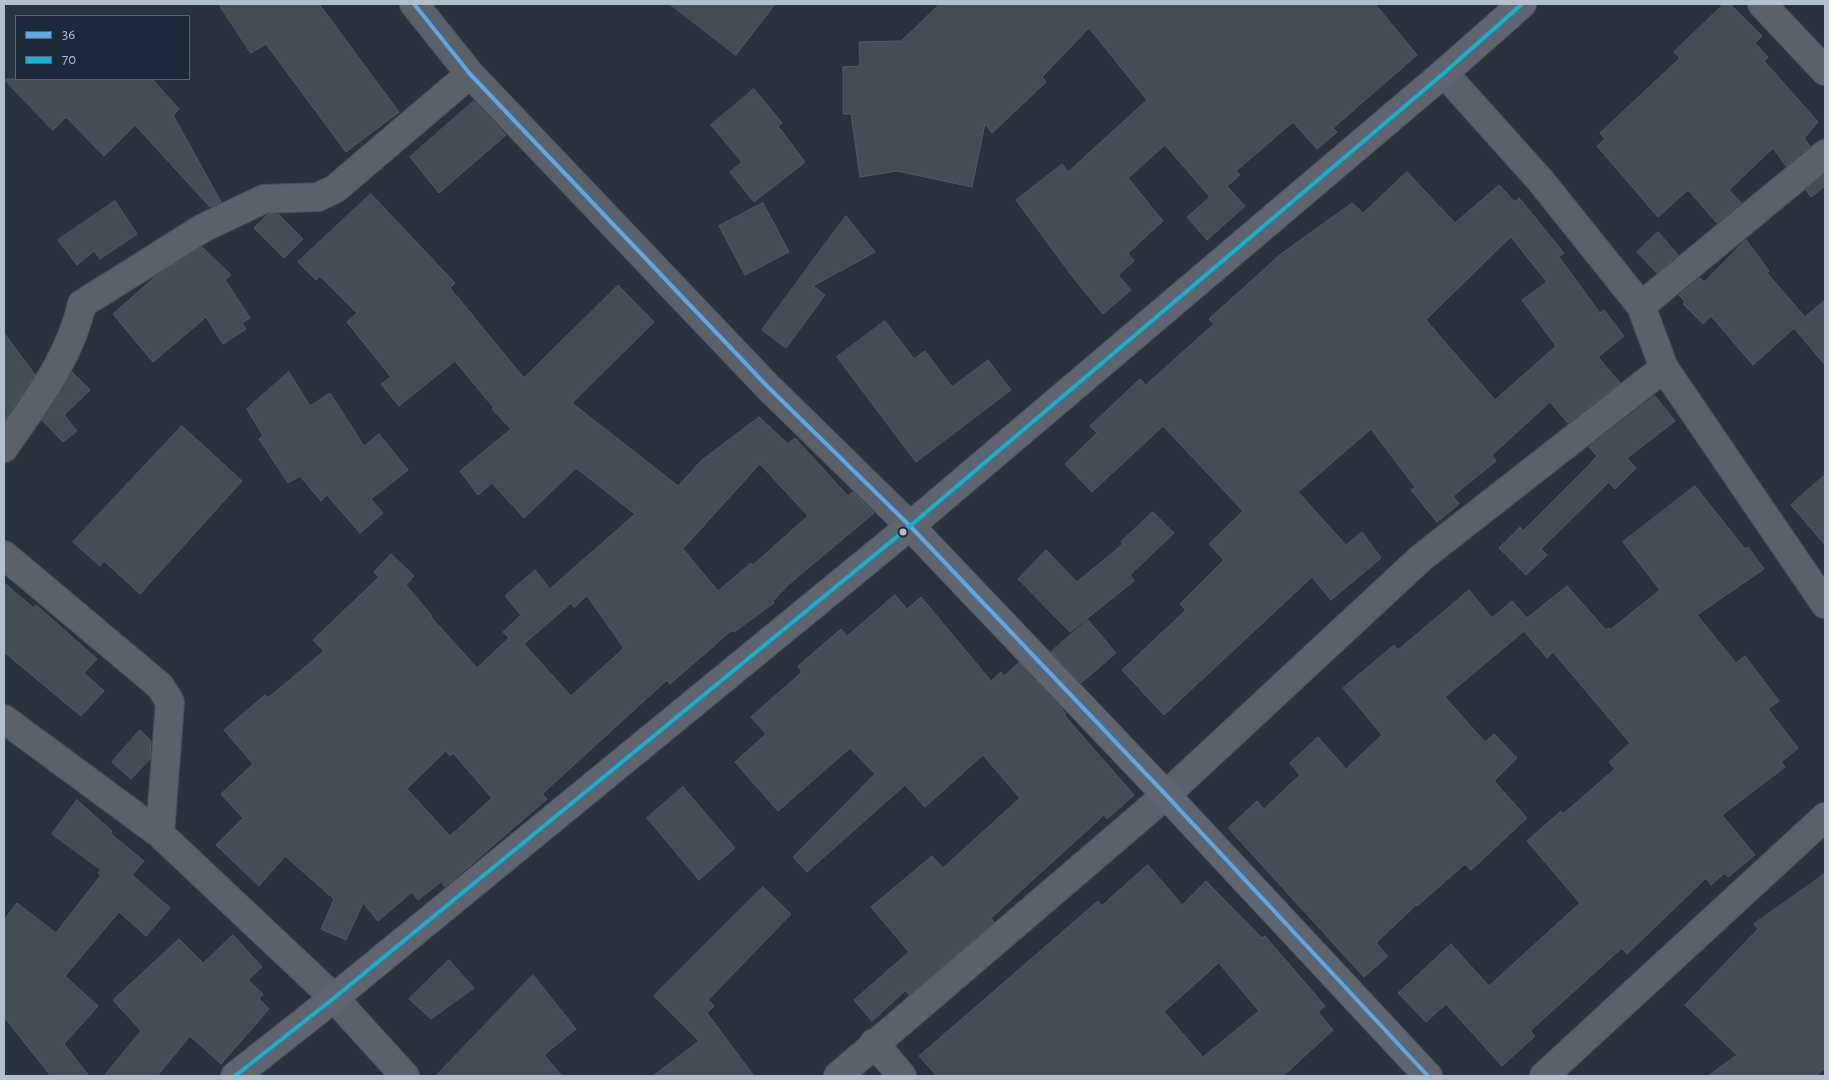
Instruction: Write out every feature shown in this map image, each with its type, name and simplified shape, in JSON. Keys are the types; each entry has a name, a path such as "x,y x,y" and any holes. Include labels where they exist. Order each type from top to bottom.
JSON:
{"street":[{"path":"414,4 470,74 767,386 910,526 1166,795 1428,1076"},
{"path":"234,1076 334,998 910,526 1444,73 1522,4"},
{"path":"1762,4 1825,71"},
{"path":"1444,73 1540,180 1641,306 1664,368 1825,604"},
{"path":"4,448 46,388 66,351 78,321 82,304 203,228 264,199 318,196 335,189 470,74"},
{"path":"1641,306 1825,154"},
{"path":"838,1076 1166,795 1421,558 1664,368"},
{"path":"4,555 160,686 170,702 160,834"},
{"path":"4,719 160,834 334,998 405,1076"},
{"path":"1544,1076 1825,817"},
{"path":"874,1044 902,1076"}],"building":[{"path":"219,4 319,4 399,112 346,152 266,44 251,53"},
{"path":"670,4 775,4 736,55"},
{"path":"940,4 1375,4 1417,55 1333,128 1337,132 1317,149 1293,122 1236,171 1240,175 1227,186 1245,206 1207,240 1187,217 1210,197 1165,145 1128,178 1163,221 1128,253 1134,261 1118,275 1131,290 1103,314 1072,276 1016,200 1062,164 1068,172 1147,100 1089,28 1042,77 1046,82 992,133 985,124 972,187 897,171 860,177 851,114 843,114 843,67 860,66 859,42 901,41"},
{"path":"1724,4 1730,4 1762,36 1755,43 1768,57 1764,61 1818,122 1804,138 1810,146 1786,166 1773,148 1729,190 1741,203 1717,223 1688,190 1658,217 1597,146 1605,139 1600,133 1680,58 1674,52"},
{"path":"4,79 153,80 179,109 173,115 221,202 210,207 135,125 104,156 66,117 53,130"},
{"path":"754,89 782,123 778,126 805,162 754,202 730,172 742,162 711,125"},
{"path":"474,101 506,135 439,193 410,157"},
{"path":"1407,172 1455,223 1499,185 1515,202 1519,198 1564,253 1559,257 1600,313 1604,310 1624,336 1598,357 1620,383 1568,423 1550,402 1492,455 1496,461 1453,496 1459,504 1437,522 1411,490 1415,487 1371,429 1298,492 1346,545 1362,532 1381,558 1331,600 1312,577 1164,715 1122,670 1186,610 1180,604 1224,560 1209,544 1243,511 1163,426 1092,492 1065,464 1097,433 1090,426 1140,379 1146,385 1214,324 1209,319 1281,254 1352,203 1363,213","holes":["1511,237 1547,282 1522,300 1556,346 1495,400 1426,320"]},
{"path":"1825,174 1825,186 1811,197 1806,190"},
{"path":"371,194 455,283 450,288 524,378 618,285 654,322 572,403 678,486 702,460 759,417 788,444 795,438 848,496 853,492 874,513 788,585 773,601 774,603 734,632 732,630 670,684 667,680 542,794 547,799 445,887 441,882 418,900 412,892 378,921 363,903 346,940 321,929 334,899 285,856 259,886 216,845 243,818 221,794 253,764 224,730 265,695 268,698 324,651 313,640 379,577 374,572 391,554 414,576 406,585 431,617 477,668 509,638 503,632 521,615 505,596 535,570 550,589 635,514 576,468 524,518 492,483 478,495 460,471 511,429 492,409 494,408 455,361 399,406 381,384 391,377 347,322 357,313 320,276 316,280 298,262","holes":["760,464 808,516 753,565 751,563 718,591 683,549","587,596 624,648 571,696 524,644 571,603 574,607","446,751 450,756 453,753 492,798 450,836 407,789"]},
{"path":"115,201 137,234 100,259 94,251 77,265 58,240"},
{"path":"763,203 789,252 745,275 719,226"},
{"path":"278,214 303,239 284,258 254,228 267,215"},
{"path":"846,216 875,252 813,286 825,295 786,348 762,330"},
{"path":"1658,232 1678,255 1657,273 1637,252"},
{"path":"1746,240 1769,271 1767,273 1805,317 1825,300 1825,365 1794,328 1753,365 1711,316 1703,324 1683,304 1685,302 1679,295 1700,278 1704,282"},
{"path":"202,247 231,275 225,280 250,318 242,323 246,329 223,344 206,317 153,362 113,314 157,275"},
{"path":"885,321 914,359 925,351 952,387 988,360 1011,390 916,462 837,357"},
{"path":"4,333 35,375 4,421"},
{"path":"72,372 90,390 64,415 77,431 63,442 42,420"},
{"path":"289,372 310,406 330,393 364,446 379,434 408,470 371,499 383,513 360,533 327,495 321,501 300,476 288,483 259,439 263,436 247,409"},
{"path":"1655,396 1675,421 1627,458 1636,468 1615,489 1609,482 1541,549 1547,555 1526,575 1499,548 1520,527 1523,531 1590,464 1597,456 1589,447"},
{"path":"182,426 242,481 140,594 104,561 100,566 73,542"},
{"path":"1825,475 1825,545 1791,505"},
{"path":"1695,486 1745,549 1748,547 1764,569 1697,615 1736,663 1745,656 1779,701 1768,709 1798,748 1781,762 1785,767 1722,815 1755,855 1728,877 1725,873 1711,885 1706,878 1627,954 1622,948 1530,1031 1535,1036 1502,1066 1446,1004 1426,1022 1398,993 1451,944 1489,986 1580,903 1527,841 1561,811 1563,814 1615,769 1609,762 1630,743 1553,652 1547,658 1524,631 1445,697 1485,742 1494,734 1517,758 1494,781 1527,818 1471,870 1465,864 1416,905 1376,943 1388,956 1364,977 1228,828 1257,801 1264,809 1300,775 1290,763 1318,737 1346,769 1382,735 1343,688 1394,645 1398,650 1469,590 1492,618 1512,601 1527,618 1567,586 1606,630 1609,628 1610,630 1660,590 1623,542"},
{"path":"1153,512 1174,533 1130,575 1134,581 1070,632 1018,579 1046,550 1077,582 1123,544 1121,542"},
{"path":"4,583 34,608 36,605 97,659 84,673 104,691 81,716 4,652"},
{"path":"895,595 907,609 921,597 991,681 1001,672 1004,676 1019,663 1058,704 1066,714 1064,715 1134,795 1107,819 1104,815 991,918 994,922 909,995 906,990 872,1021 854,1000 909,952 871,907 932,856 943,868 1020,798 983,755 925,807 905,785 807,872 793,857 875,774 850,748 778,811 735,762 766,734 751,717 802,672 798,666 841,629 847,636"},
{"path":"1088,620 1116,653 1081,683 1051,652"},
{"path":"140,730 151,741 150,759 131,779 112,762"},
{"path":"683,787 735,848 699,880 647,818"},
{"path":"77,800 112,831 110,833 144,861 132,875 170,908 146,936 119,912 65,976 98,1006 64,1044 89,1076 51,1076 4,1017 4,920 17,903 56,933 101,875 98,873 101,870 52,834"},
{"path":"1148,865 1182,905 1206,881 1262,938 1265,936 1325,1006 1318,1012 1333,1030 1283,1076 937,1076 919,1056 1098,901 1101,906","holes":["1219,963 1259,1011 1203,1057 1164,1012"]},
{"path":"1825,874 1825,1068 1816,1076 1708,1076 1737,1055 1685,1005 1758,929 1754,924"},
{"path":"763,887 791,914 708,1000 714,1006 707,1013 754,1076 653,1076 699,1041 654,996"},
{"path":"233,935 262,967 248,980 263,994 259,999 269,1009 221,1064 190,1036 157,1076 104,1076 141,1031 113,1000 179,939 203,963"},
{"path":"449,960 474,988 431,1019 409,999"},
{"path":"533,975 576,1029 544,1055 562,1076 436,1076"}],"transit line":[{"name":"36","path":"414,4 470,74 767,386 910,526 1166,795 1428,1076"},
{"name":"70","path":"235,1076 334,998 910,526 1444,73 1522,4"}]}
